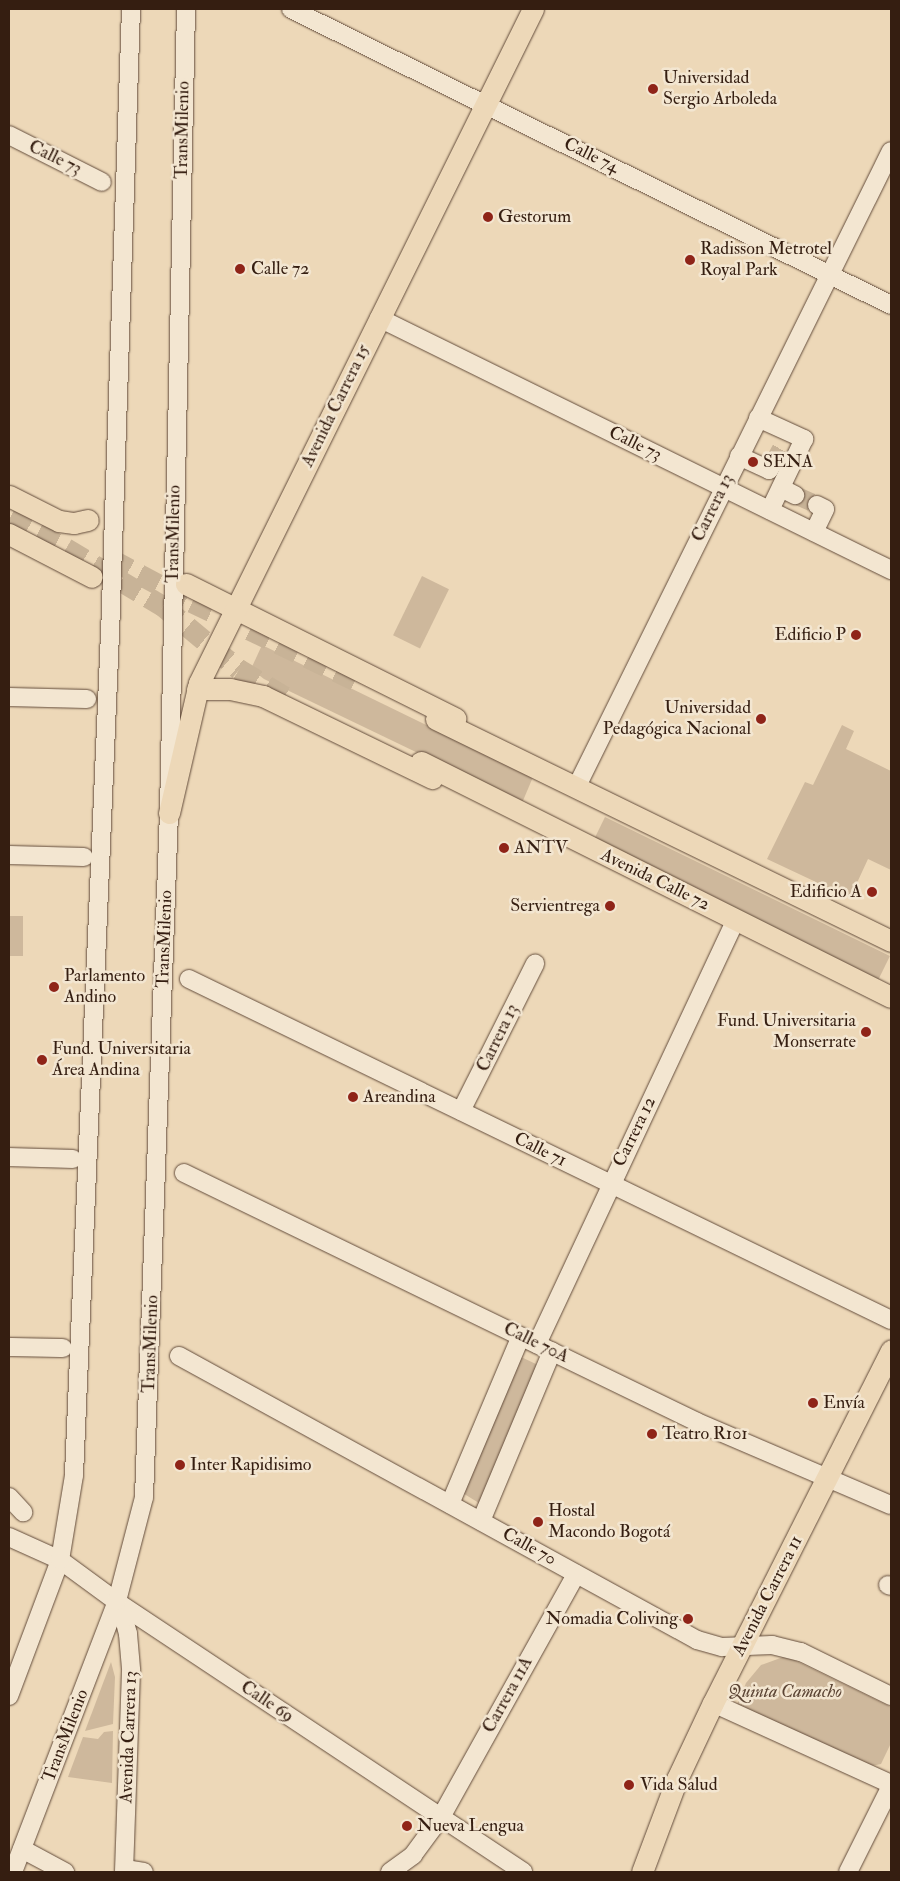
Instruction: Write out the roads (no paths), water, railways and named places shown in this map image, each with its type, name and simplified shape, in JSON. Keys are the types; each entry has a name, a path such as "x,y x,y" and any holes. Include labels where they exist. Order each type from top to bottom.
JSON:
{"main road":[{"name":"Avenida Carrera 15","path":"169,814 197,689 533,9"},
{"path":"9,496 59,522 74,523 88,520"},
{"path":"9,534 92,577"},
{"path":"186,584 519,750 577,786"},
{"path":"197,689 230,689 263,696 496,808 556,831"},
{"path":"436,719 577,786 891,941"},
{"name":"Avenida Calle 72","path":"421,762 891,997"},
{"name":"Avenida Carrera 11","path":"642,1872 677,1779 713,1703 891,1350"}],"street":[{"path":"9,1696 60,1560 70,1514 75,1465 110,645 131,9"},
{"name":"TransMilenio","path":"13,1872 118,1602 140,1520 146,1474 169,814 186,9"},
{"name":"Calle 74","path":"291,9 891,305"},
{"name":"Calle 73","path":"9,135 102,182"},
{"name":"Carrera 13","path":"577,786 738,456 831,275 891,150"},
{"name":"Calle 73","path":"379,318 891,570"},
{"path":"758,418 787,438 804,439 788,492 770,510"},
{"path":"738,456 771,467"},
{"path":"814,532 824,509 816,505"},
{"path":"9,696 86,699"},
{"path":"9,854 84,857"},
{"name":"Carrera 12","path":"480,1521 544,1348 610,1183 736,920"},
{"name":"Carrera 13","path":"462,1112 535,964"},
{"name":"Calle 71","path":"190,979 891,1320"},
{"path":"9,1157 73,1159"},
{"name":"Calle 70A","path":"184,1173 697,1422 891,1505"},
{"path":"450,1504 521,1336"},
{"path":"9,1347 62,1348"},
{"name":"Calle 70","path":"179,1356 697,1640 722,1647 743,1644 772,1644 801,1652 891,1696"},
{"path":"9,1497 24,1512"},
{"name":"Calle 69","path":"9,1537 60,1560 118,1602 523,1872"},
{"name":"Carrera 11A","path":"390,1872 413,1855 441,1817 576,1574"},
{"name":"Avenida Carrera 13","path":"118,1602 131,1663 124,1871"},
{"path":"713,1703 891,1785 848,1872"},
{"path":"22,1849 65,1872"},
{"path":"124,1871 144,1872"}],"tunnel":[{"path":"772,465 784,443"},
{"path":"795,495 817,505"},
{"path":"9,519 66,548 163,606 239,669 289,699"},
{"path":"111,559 192,602 355,680"}],"place":[{"name":"Universidad Sergio Arboleda","path":"653,89"},
{"name":"Gestorum","path":"488,217"},
{"name":"Radisson Metrotel Royal Park","path":"690,260"},
{"name":"Calle 72","path":"240,269"},
{"name":"SENA","path":"753,462"},
{"name":"Edificio P","path":"856,635"},
{"name":"Universidad Pedagógica Nacional","path":"761,719"},
{"name":"ANTV","path":"504,848"},
{"name":"Edificio A","path":"872,892"},
{"name":"Servientrega","path":"610,906"},
{"name":"Parlamento Andino","path":"54,987"},
{"name":"Fund. Universitaria Monserrate","path":"866,1032"},
{"name":"Fund. Universitaria Área Andina","path":"42,1060"},
{"name":"Areandina","path":"353,1097"},
{"name":"Envía","path":"813,1403"},
{"name":"Teatro R101","path":"652,1434"},
{"name":"Inter Rapidisimo","path":"180,1465"},
{"name":"Hostal Macondo Bogotá","path":"538,1522"},
{"name":"Nomadia Coliving","path":"688,1619"},
{"name":"Vida Salud","path":"629,1785"},
{"name":"Nueva Lengua","path":"407,1826"}],"park label":[{"name":"Quinta Camacho","path":"785,1692"}]}
